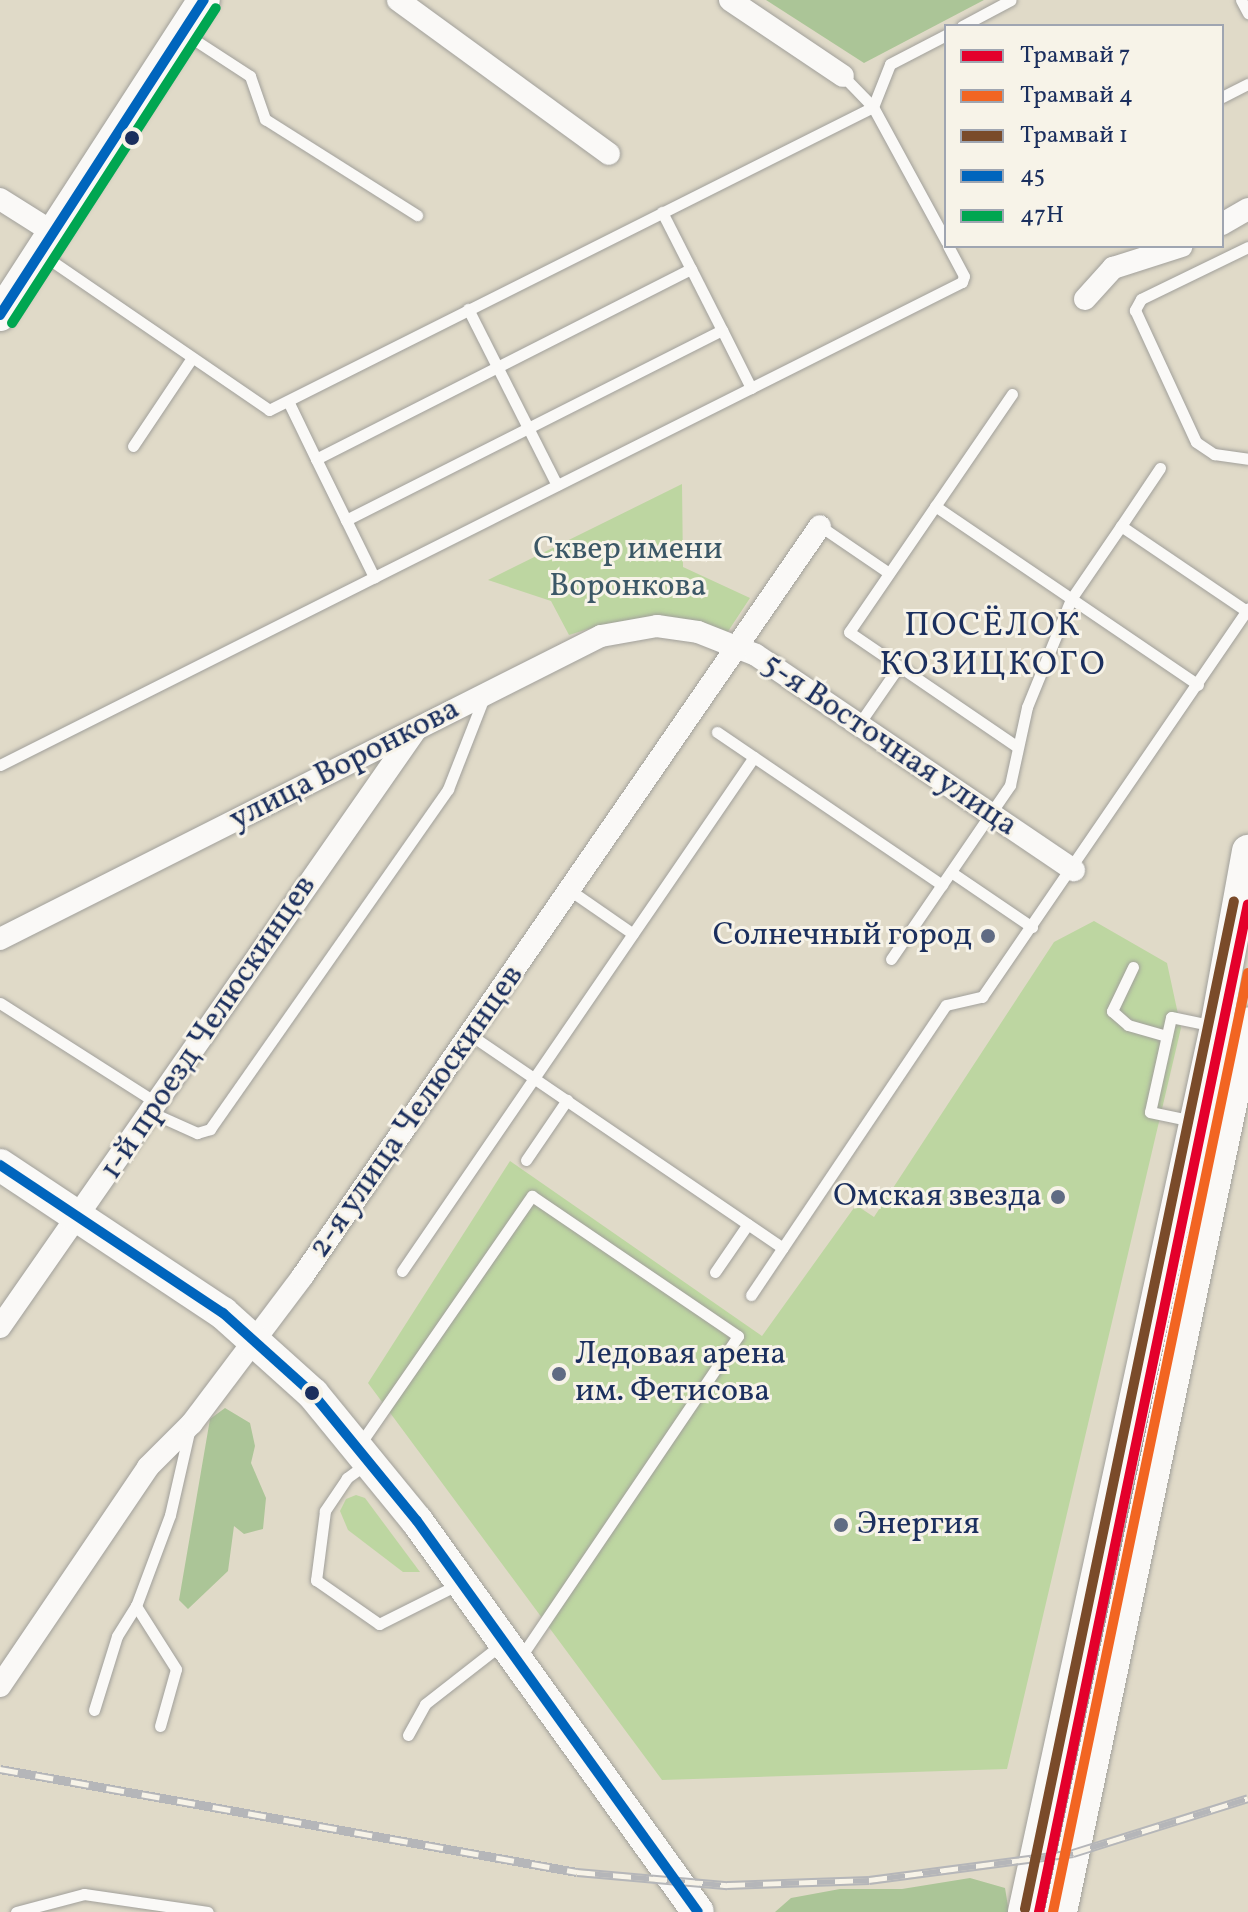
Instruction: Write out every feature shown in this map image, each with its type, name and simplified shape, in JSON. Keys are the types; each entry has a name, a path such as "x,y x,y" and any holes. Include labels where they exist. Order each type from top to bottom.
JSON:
{"main road":[{"path":"0,315 191,11"},
{"path":"1024,1912 1216,1027 1248,851"},
{"path":"1061,1912 1248,1023"},
{"path":"0,1165 256,1338 364,1454 512,1651 698,1912"}],"street":[{"path":"398,0 609,154"},
{"path":"730,0 843,76"},
{"path":"0,199 47,243"},
{"path":"1224,223 1248,209"},
{"path":"1085,299 1113,268 1176,248"},
{"name":"2-я улица Челюскинцев","path":"0,1686 148,1467 192,1423 256,1338 472,1036 820,526"},
{"name":"улица Воронкова","path":"0,939 601,636 657,626 698,632"},
{"name":"5-я Восточная улица","path":"698,632 739,646 1074,870"},
{"name":"1-й проезд Челюскинцев","path":"0,1327 417,728"}],"lane":[{"path":"966,24 1011,0"},
{"path":"1241,0 1248,13"},
{"path":"191,11 250,76 265,119 417,215"},
{"path":"47,243 192,358 264,408 288,401 873,107 890,64 944,36"},
{"path":"843,76 873,107 944,238"},
{"path":"1224,96 1248,84"},
{"path":"662,212 751,388"},
{"path":"1248,247 1141,299 1135,310 1196,442 1214,454 1248,459"},
{"path":"0,765 962,282 964,276 949,248"},
{"path":"316,459 691,269"},
{"path":"468,309 557,485"},
{"path":"346,520 722,330"},
{"path":"133,446 192,358"},
{"path":"1012,394 849,632 1016,746"},
{"path":"288,401 374,577"},
{"path":"891,959 1010,785 1016,746 1071,599 1160,468"},
{"path":"935,506 1198,685"},
{"path":"820,526 889,573"},
{"path":"751,1295 946,1005 982,997 1074,870 1247,610 1121,526"},
{"path":"859,724 899,666"},
{"path":"0,1003 151,1106 197,1133 210,1129 448,789 485,695"},
{"path":"717,732 942,885"},
{"path":"402,1271 754,757"},
{"path":"951,872 1032,927"},
{"path":"571,891 633,934"},
{"path":"1133,967 1112,1011 1128,1025 1166,1036"},
{"path":"1195,1122 1150,1112 1166,1036 1171,1017 1216,1027"},
{"path":"472,1036 783,1248"},
{"path":"526,1160 567,1100"},
{"path":"408,1735 425,1704 512,1651 738,1336 532,1196 325,1511 316,1580 379,1624 462,1583"},
{"path":"715,1272 748,1224"},
{"path":"94,1710 117,1636 136,1606 170,1515 192,1423"},
{"path":"136,1606 176,1669 160,1726"},
{"path":"16,1912 84,1894 208,1912"}],"green space":[{"path":"766,0 984,0 864,63"},
{"name":"Сквер имени Воронкова","path":"682,484 683,567 750,598 725,636 601,625 569,635 551,601 488,580"},
{"path":"1094,921 1167,963 1181,1028 1007,1769 662,1780 368,1383 510,1161 762,1336 856,1205 874,1217 1054,942"},
{"path":"225,1408 250,1423 255,1446 251,1463 266,1498 263,1529 244,1534 234,1526 228,1571 188,1609 179,1600 210,1419"},
{"path":"356,1495 365,1498 420,1572 403,1572 348,1530 340,1511 346,1499"},
{"path":"970,1878 1005,1888 1009,1912 775,1912 791,1898 840,1889 902,1889"}],"railway":[{"path":"0,1769 577,1872 727,1885 869,1880 1073,1853 1248,1798"}],"tram line":[{"name":"1","path":"1025,1909 1234,901"},
{"name":"7","path":"1039,1912 1248,904"},
{"name":"4","path":"1053,1912 1248,973"}],"transit line":[{"name":"45","path":"0,315 204,0"},
{"name":"47Н","path":"12,323 216,8"},
{"name":"45","path":"0,1165 223,1313 313,1394 417,1521 698,1912"}],"place":[{"name":"Солнечный город","path":"988,936"},
{"name":"Омская звезда","path":"1058,1197"},
{"name":"Ледовая арена им. Фетисова","path":"559,1374"},
{"name":"Энергия","path":"841,1525"}],"district":[{"name":"ПОСЁЛОК КОЗИЦКОГО","path":"993,646"}]}
